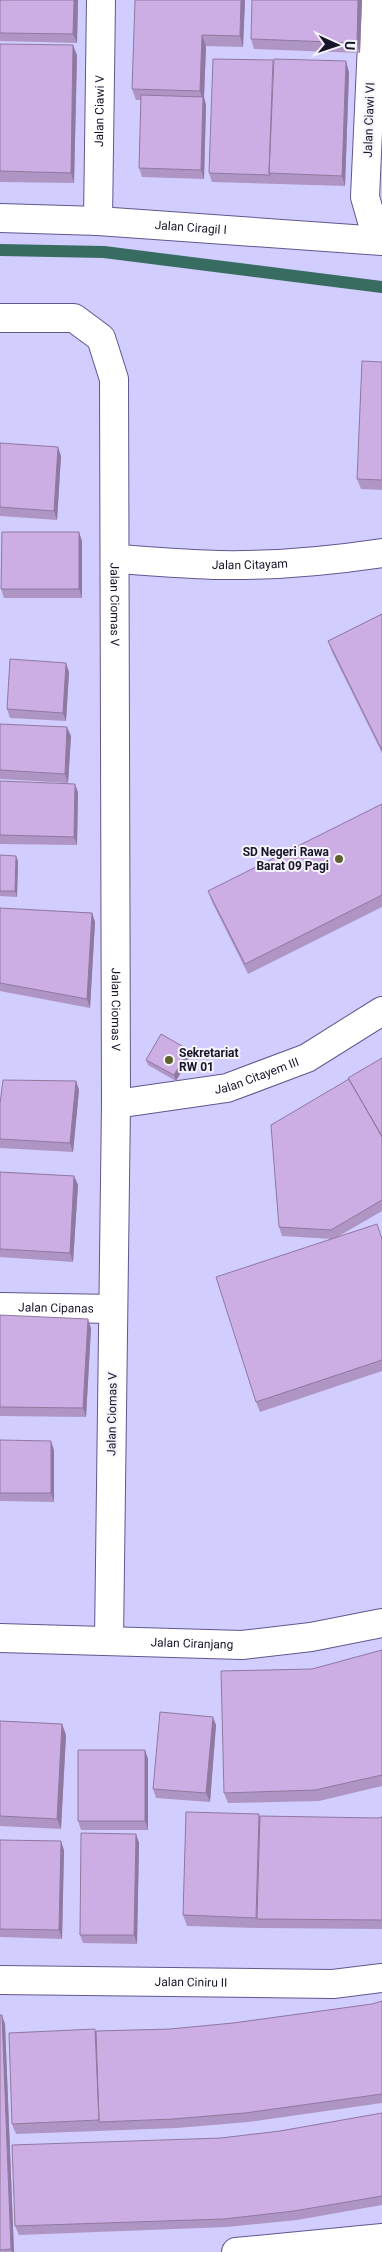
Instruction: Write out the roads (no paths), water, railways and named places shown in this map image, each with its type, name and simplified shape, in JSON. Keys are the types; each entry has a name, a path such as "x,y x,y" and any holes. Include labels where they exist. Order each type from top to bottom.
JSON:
{"street":[{"name":"Jalan Ciawi V","path":"98,221 100,0"},
{"name":"Jalan Ciawi VI","path":"374,0 365,197 380,240"},
{"name":"Jalan Ciragil I","path":"0,218 98,221 380,240"},
{"name":"Jalan Ciomas V","path":"0,318 74,318 101,338 114,379 116,559 116,1104 109,1640"},
{"name":"Jalan Citayam","path":"116,559 219,565 340,559 382,553"},
{"name":"Jalan Citayem III","path":"116,1104 227,1088 307,1058 382,1011"},
{"name":"Jalan Cipanas","path":"0,1307 113,1309"},
{"name":"Jalan Ciranjang","path":"0,1638 242,1645 311,1637 382,1623"},
{"name":"Jalan Ciniru II","path":"0,1980 333,1984 382,1978"},
{"path":"236,2252 382,2238"}],"waterway":[{"path":"0,250 104,252 382,287"}],"place":[{"name":"SD Negeri Rawa Barat 09 Pagi","path":"339,859"},
{"name":"Sekretariat RW 01","path":"169,1060"}]}
